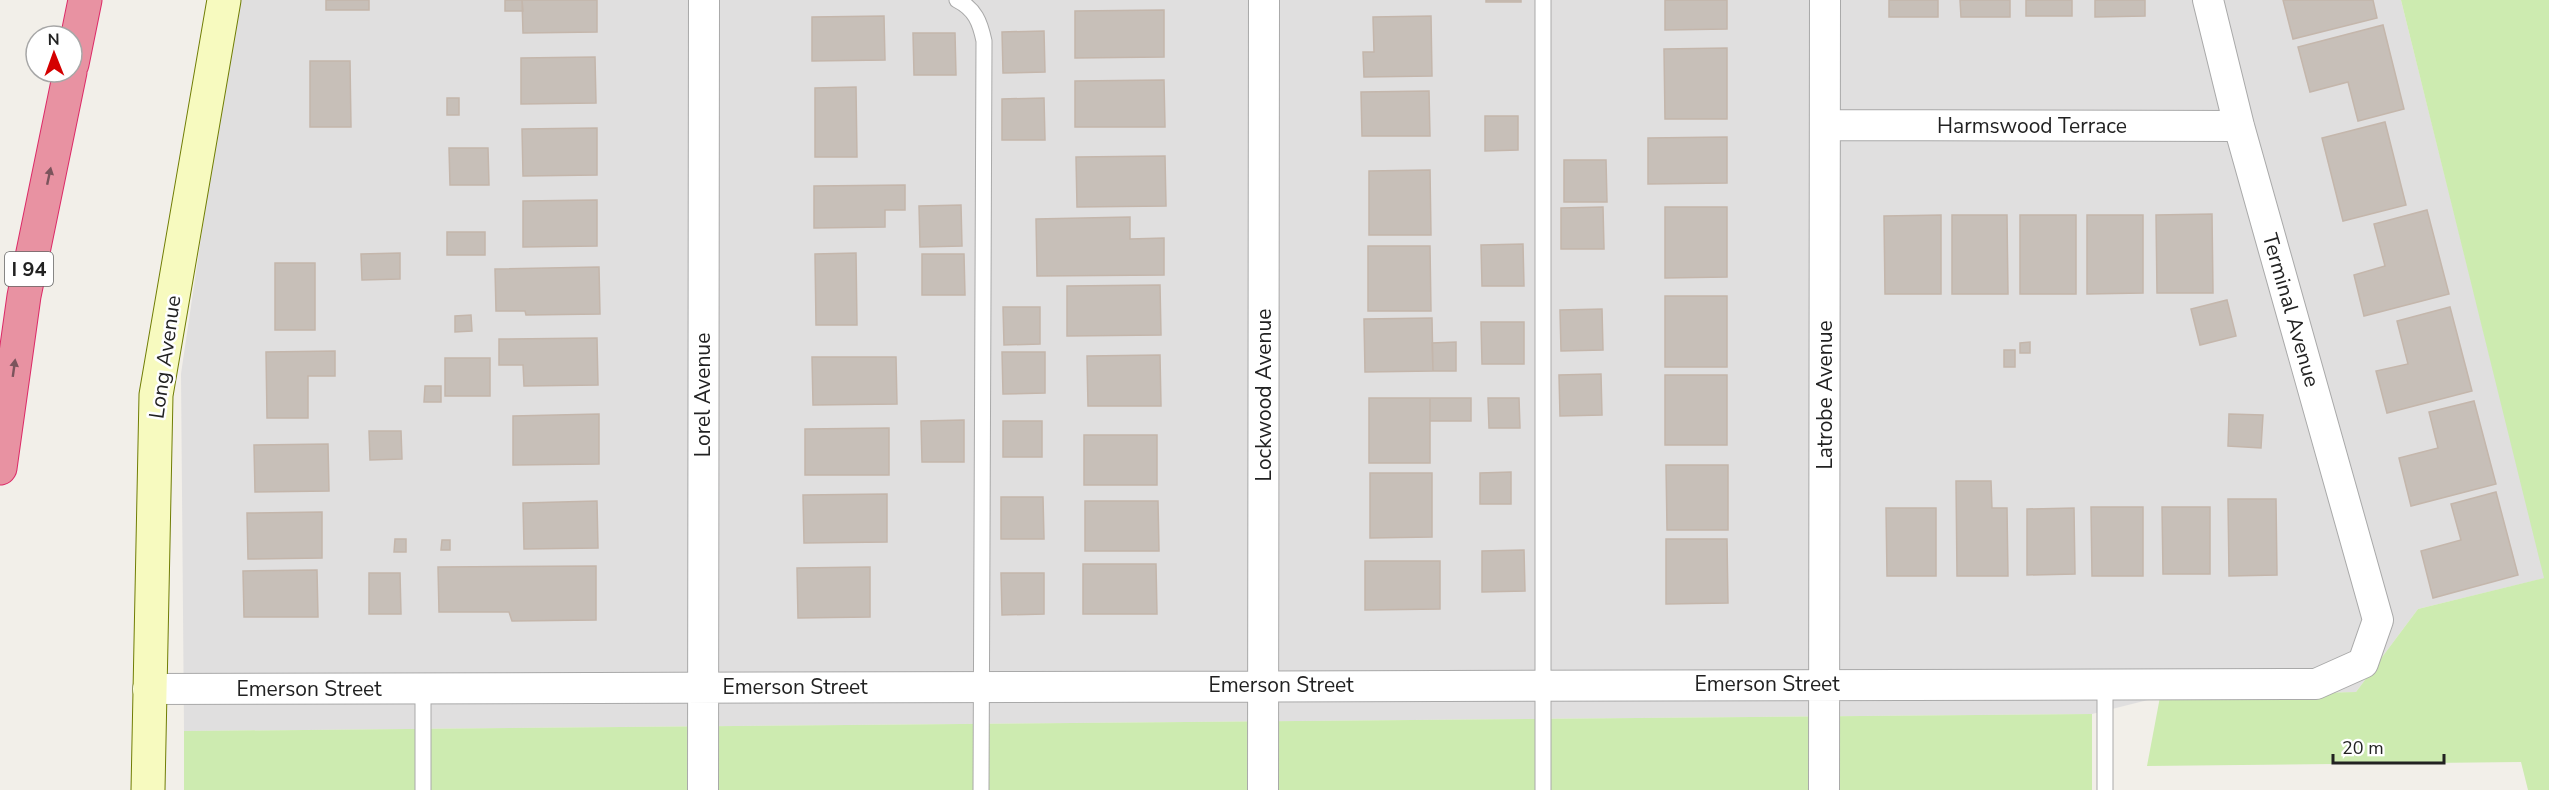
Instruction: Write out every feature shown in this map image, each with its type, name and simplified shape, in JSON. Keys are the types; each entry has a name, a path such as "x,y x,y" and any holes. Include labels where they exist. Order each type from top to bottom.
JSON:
{"highway":[{"path":"81,24 86,0"},
{"name":"I 94","path":"0,468 24,297 68,84"}],"street":[{"name":"Long Avenue","path":"148,790 148,689 156,395 224,0"},
{"name":"Lorel Avenue","path":"703,790 704,0"},
{"name":"Lockwood Avenue","path":"1263,790 1264,0"},
{"name":"Latrobe Avenue","path":"1824,790 1825,0"},
{"name":"Terminal Avenue","path":"2208,0 2240,126 2378,620"},
{"name":"Harmswood Terrace","path":"1825,125 2240,126"},
{"name":"Emerson Street","path":"148,689 2316,684 2363,663 2378,620"}],"lane":[{"path":"957,0 968,5 979,20 984,41 981,790"},
{"path":"1543,0 1543,790"},
{"path":"2105,684 2105,790"},
{"path":"423,688 423,790"}],"shaded area":[{"path":"236,0 2401,0 2545,578 2418,609 2356,692 2160,697 2092,714 184,731 181,374"}],"green space":[{"path":"2401,0 2549,0 2549,790 2528,790 2521,762 2147,766 2160,697 2356,692 2418,609 2544,578"},
{"path":"2092,714 2092,790 184,790 184,731"}],"building":[{"path":"326,0 369,0 369,10 326,10"},
{"path":"505,0 522,0 523,11 505,11"},
{"path":"522,0 597,0 597,32 523,33"},
{"path":"1486,0 1521,0 1521,2 1486,2"},
{"path":"1665,0 1727,0 1727,29 1665,30"},
{"path":"1889,0 1938,0 1938,17 1889,17"},
{"path":"1960,0 2010,0 2010,17 1961,17"},
{"path":"2026,0 2072,0 2072,16 2026,16"},
{"path":"2095,0 2145,0 2145,16 2095,17"},
{"path":"2283,0 2373,0 2377,18 2293,39"},
{"path":"1164,10 1164,57 1075,58 1075,11"},
{"path":"884,16 885,60 812,61 812,17"},
{"path":"1431,16 1432,76 1364,77 1363,52 1374,52 1373,17"},
{"path":"2383,25 2404,109 2358,121 2348,82 2310,92 2298,47"},
{"path":"1044,31 1045,72 1003,73 1002,32"},
{"path":"913,33 955,33 956,75 914,75"},
{"path":"1727,48 1727,119 1665,119 1664,49"},
{"path":"595,57 596,103 521,104 521,58"},
{"path":"310,61 350,61 351,127 310,127"},
{"path":"1164,80 1165,127 1075,127 1075,81"},
{"path":"856,87 857,157 815,157 815,88"},
{"path":"1429,91 1430,136 1362,136 1361,92"},
{"path":"447,98 459,98 459,115 447,115"},
{"path":"1044,98 1045,140 1002,140 1002,99"},
{"path":"1485,116 1518,116 1518,150 1485,151"},
{"path":"2385,122 2406,205 2343,221 2322,138"},
{"path":"597,128 597,175 523,176 522,129"},
{"path":"1727,137 1727,183 1648,184 1648,138"},
{"path":"449,148 488,148 489,185 450,185"},
{"path":"1165,156 1166,206 1077,207 1076,157"},
{"path":"1564,160 1606,160 1607,202 1564,202"},
{"path":"1430,170 1431,235 1369,235 1369,171"},
{"path":"905,185 905,210 885,210 885,227 814,228 814,186"},
{"path":"597,200 597,246 523,247 523,201"},
{"path":"961,205 962,246 920,247 919,206"},
{"path":"1603,207 1604,249 1561,249 1561,208"},
{"path":"1665,207 1727,207 1727,277 1665,278"},
{"path":"2427,210 2449,294 2364,316 2354,275 2385,266 2374,224"},
{"path":"2212,214 2213,293 2157,293 2156,215"},
{"path":"1941,215 1941,294 1885,294 1884,216"},
{"path":"1952,215 2007,215 2008,294 1952,294"},
{"path":"2020,215 2076,215 2076,294 2020,294"},
{"path":"2087,215 2143,215 2143,293 2087,294"},
{"path":"1130,217 1130,239 1164,238 1164,275 1037,276 1036,219"},
{"path":"447,232 485,232 485,255 447,255"},
{"path":"1523,244 1524,286 1482,286 1481,245"},
{"path":"1368,246 1430,246 1431,311 1368,311"},
{"path":"400,253 400,279 362,280 361,254"},
{"path":"856,253 857,325 816,325 815,254"},
{"path":"922,254 964,254 965,295 922,295"},
{"path":"275,263 315,263 315,330 275,330"},
{"path":"599,267 600,314 526,315 525,311 496,311 495,269"},
{"path":"1160,285 1161,335 1067,336 1067,286"},
{"path":"1665,296 1727,296 1727,367 1665,367"},
{"path":"2227,300 2236,336 2200,345 2191,309"},
{"path":"1003,307 1040,307 1040,344 1004,345"},
{"path":"2450,307 2472,391 2387,413 2376,371 2408,364 2397,321"},
{"path":"1602,309 1603,350 1561,351 1560,310"},
{"path":"471,315 472,331 455,332 455,316"},
{"path":"1432,318 1433,371 1365,372 1364,319"},
{"path":"1481,322 1524,322 1524,364 1482,364"},
{"path":"597,338 598,385 524,386 523,365 499,365 499,339"},
{"path":"1456,342 1456,371 1433,371 1432,343"},
{"path":"2030,342 2030,353 2020,353 2020,343"},
{"path":"2004,350 2015,350 2015,367 2004,367"},
{"path":"335,351 335,376 308,376 308,418 267,418 266,352"},
{"path":"1002,352 1045,352 1045,393 1003,394"},
{"path":"1160,355 1161,406 1088,406 1087,356"},
{"path":"812,357 896,357 897,404 813,405"},
{"path":"445,358 490,358 490,396 445,396"},
{"path":"1601,374 1602,415 1560,416 1559,375"},
{"path":"1665,375 1727,375 1727,445 1665,445"},
{"path":"425,386 441,386 441,402 424,402"},
{"path":"1369,398 1430,398 1430,463 1369,463"},
{"path":"1430,398 1471,398 1471,421 1430,421"},
{"path":"1488,398 1519,398 1520,428 1489,428"},
{"path":"2474,401 2496,484 2411,506 2399,458 2438,448 2429,412"},
{"path":"599,414 599,464 513,465 513,416"},
{"path":"2229,414 2263,415 2261,448 2228,446"},
{"path":"964,420 964,462 922,462 921,421"},
{"path":"1003,421 1042,421 1042,457 1003,457"},
{"path":"889,428 889,475 805,475 805,429"},
{"path":"369,431 401,431 402,459 370,460"},
{"path":"1084,435 1157,435 1157,485 1084,485"},
{"path":"328,444 329,491 255,492 254,445"},
{"path":"1666,465 1728,465 1728,530 1667,530"},
{"path":"1511,472 1511,504 1480,504 1480,473"},
{"path":"1370,473 1432,473 1432,537 1370,538"},
{"path":"1956,481 1991,481 1992,508 2007,508 2008,576 1957,576"},
{"path":"2496,492 2518,575 2433,598 2421,551 2461,540 2451,504"},
{"path":"887,494 887,542 804,543 803,495"},
{"path":"1001,497 1043,497 1044,539 1001,539"},
{"path":"2228,499 2276,499 2277,575 2229,576"},
{"path":"597,501 598,548 524,549 523,503"},
{"path":"1085,501 1158,501 1159,551 1085,551"},
{"path":"2091,507 2143,507 2143,576 2092,576"},
{"path":"2162,507 2210,507 2210,574 2163,574"},
{"path":"1886,508 1936,508 1936,576 1887,576"},
{"path":"2074,508 2075,574 2027,575 2027,509"},
{"path":"322,512 322,558 248,559 247,513"},
{"path":"395,539 406,539 406,552 394,552"},
{"path":"1666,539 1727,539 1728,603 1666,604"},
{"path":"442,540 450,540 450,550 441,550"},
{"path":"1524,550 1525,591 1482,592 1482,551"},
{"path":"1365,561 1440,561 1440,609 1365,610"},
{"path":"1083,564 1156,564 1157,614 1083,614"},
{"path":"596,566 596,620 512,621 509,612 439,612 438,567"},
{"path":"870,567 870,617 798,618 797,568"},
{"path":"317,570 318,617 244,617 243,571"},
{"path":"369,573 400,573 401,614 369,614"},
{"path":"1001,573 1044,573 1044,614 1002,615"}]}
